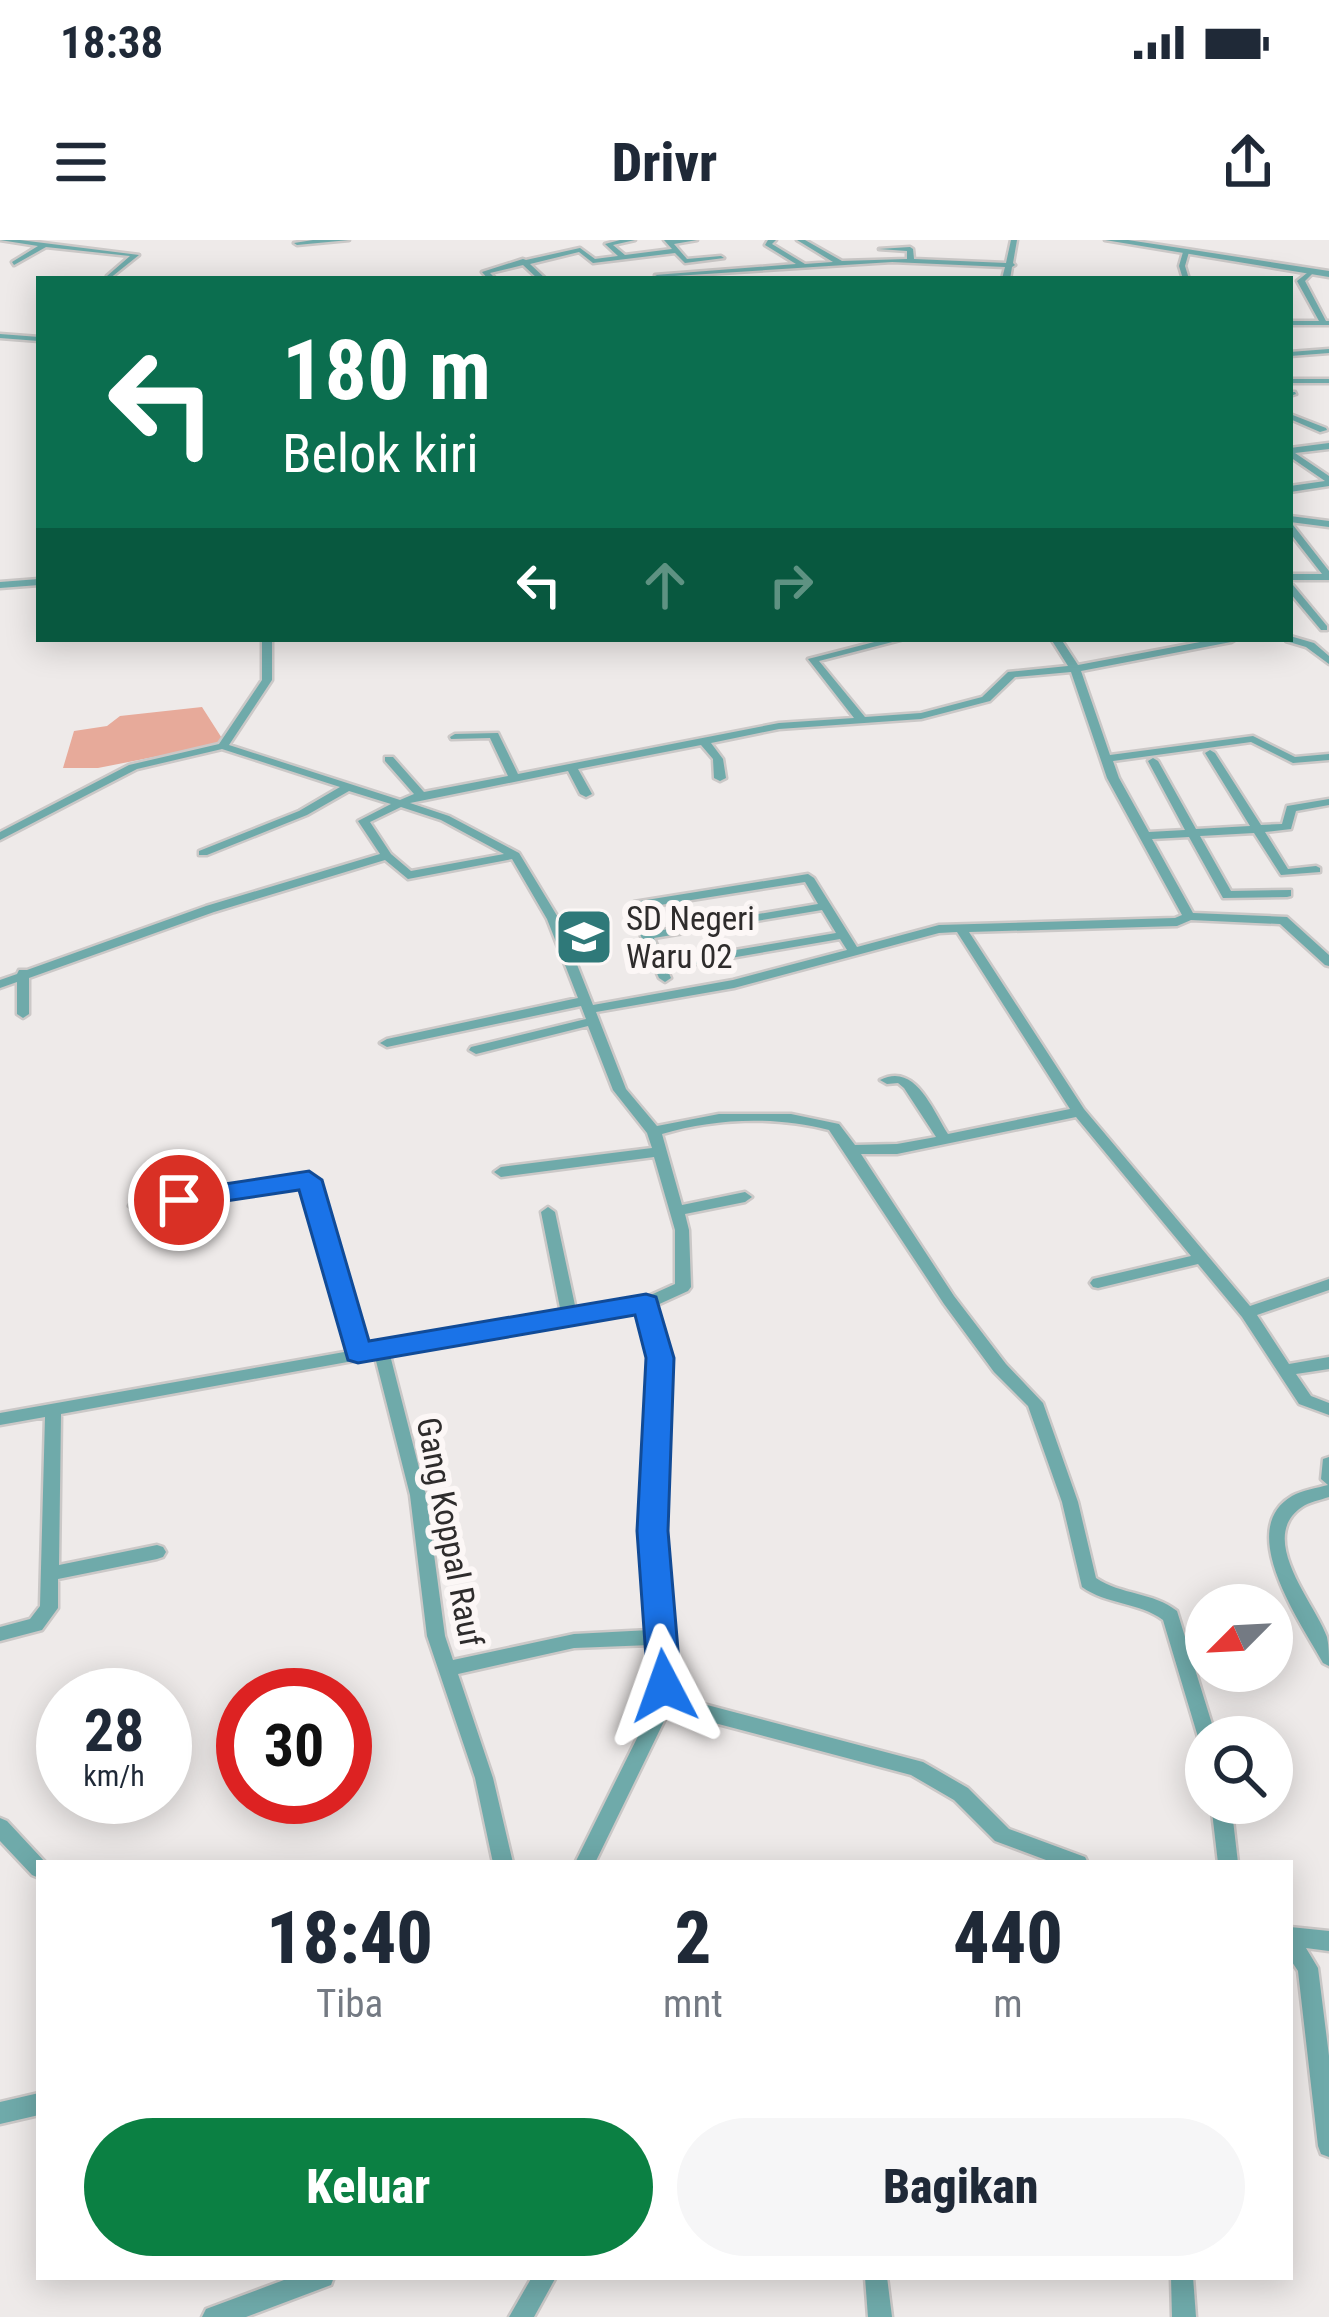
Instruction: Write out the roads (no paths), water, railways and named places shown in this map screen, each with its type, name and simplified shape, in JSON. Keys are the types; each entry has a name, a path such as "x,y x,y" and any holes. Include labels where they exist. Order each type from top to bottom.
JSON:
{"street":[{"path":"2,240 136,255 110,276"},
{"path":"86,248 98,240"},
{"path":"295,242 346,240"},
{"path":"632,240 608,244 655,276"},
{"path":"592,260 694,240"},
{"path":"773,240 767,244 811,267 818,276"},
{"path":"800,240 858,276"},
{"path":"1007,276 1014,240"},
{"path":"1110,240 1329,274"},
{"path":"292,253 302,249 295,242"},
{"path":"14,263 44,245"},
{"path":"671,245 686,261 722,258"},
{"path":"882,249 910,249 907,261"},
{"path":"489,276 485,272 580,250 592,260 596,275"},
{"path":"946,250 948,260"},
{"path":"1185,276 1182,266 1186,252"},
{"path":"523,261 539,276"},
{"path":"907,261 1012,265"},
{"path":"701,276 907,261 965,263"},
{"path":"862,276 876,263"},
{"path":"780,269 784,276"},
{"path":"1312,271 1301,281 1328,325"},
{"path":"1293,323 1328,325"},
{"path":"0,335 36,339"},
{"path":"1293,354 1329,349"},
{"path":"1293,380 1329,382"},
{"path":"1293,417 1323,430"},
{"path":"1293,452 1326,448"},
{"path":"1293,454 1329,481"},
{"path":"1293,470 1311,467"},
{"path":"1293,488 1329,481"},
{"path":"1293,523 1329,524"},
{"path":"1293,527 1329,577"},
{"path":"1293,578 1329,577"},
{"path":"0,585 36,582"},
{"path":"1293,591 1324,628"},
{"path":"1312,614 1329,613"},
{"path":"1293,640 1310,645 1329,661 1329,671"},
{"path":"223,746 267,680 268,642"},
{"path":"842,642 849,650"},
{"path":"861,718 813,661 890,642"},
{"path":"1058,642 1075,669 1106,759 1190,916"},
{"path":"515,855 408,875 387,856 364,820 421,796 792,724 921,716 986,699 1012,674 1075,669 1215,642"},
{"path":"455,737 494,735 514,778"},
{"path":"1106,759 1253,739 1293,760 1329,758"},
{"path":"706,744 718,760 720,778"},
{"path":"0,837 133,767 223,746 346,789 401,801 515,855 554,919 620,1090 654,1132 676,1211 683,1287 646,1304 0,1419"},
{"path":"1210,753 1286,873 1316,870"},
{"path":"389,759 421,796"},
{"path":"1153,761 1227,895 1287,892"},
{"path":"572,768 586,794"},
{"path":"203,853 303,813 346,789"},
{"path":"1146,836 1287,827 1291,808 1329,802"},
{"path":"0,984 95,954 210,909 387,856"},
{"path":"844,935 662,972 634,906 808,878 826,906 844,935 853,950"},
{"path":"647,936 826,906"},
{"path":"388,1043 734,984 918,932 1177,922 1190,916 1283,920 1329,962"},
{"path":"961,929 1079,1112 1247,1312 1307,1402 1329,1409"},
{"path":"22,1014 23,974"},
{"path":"476,1050 587,1011"},
{"path":"887,1080 909,1085 943,1138"},
{"path":"851,1150 897,1149 1079,1112"},
{"path":"654,1132 709,1116 834,1127 949,1300 1000,1368 1035,1402 1070,1502 1088,1582 1097,1591 1160,1604 1171,1616 1188,1657 1202,1716"},
{"path":"501,1172 656,1152"},
{"path":"136,1207 309,1180 358,1353"},
{"path":"676,1211 745,1196"},
{"path":"548,1212 569,1316"},
{"path":"1098,1282 1199,1259"},
{"path":"1247,1312 1329,1284"},
{"path":"586,1860 664,1702 652,1508 660,1358 646,1304"},
{"name":"Gang Koppal Rauf","path":"381,1349 418,1495 432,1616 484,1778 502,1860"},
{"path":"1286,1370 1329,1363"},
{"path":"0,1634 36,1624 46,1616 53,1410"},
{"path":"1329,1463 1329,1479"},
{"path":"1329,1491 1293,1503 1278,1523 1276,1555 1329,1658"},
{"path":"51,1573 157,1552"},
{"path":"446,1669 574,1641 660,1637"},
{"path":"664,1702 916,1768 961,1794 1002,1835 1070,1860"},
{"path":"1223,1824 1228,1860"},
{"path":"0,1827 36,1867"},
{"path":"1293,1938 1329,1941"},
{"path":"1293,1943 1308,1967 1329,2146"},
{"path":"0,2114 36,2105"},
{"path":"214,2317 315,2280"},
{"path":"520,2317 543,2280"},
{"path":"876,2280 880,2317"},
{"path":"1182,2280 1184,2317"}],"place":[{"name":"SD Negeri Waru 02","path":"584,937"}]}
